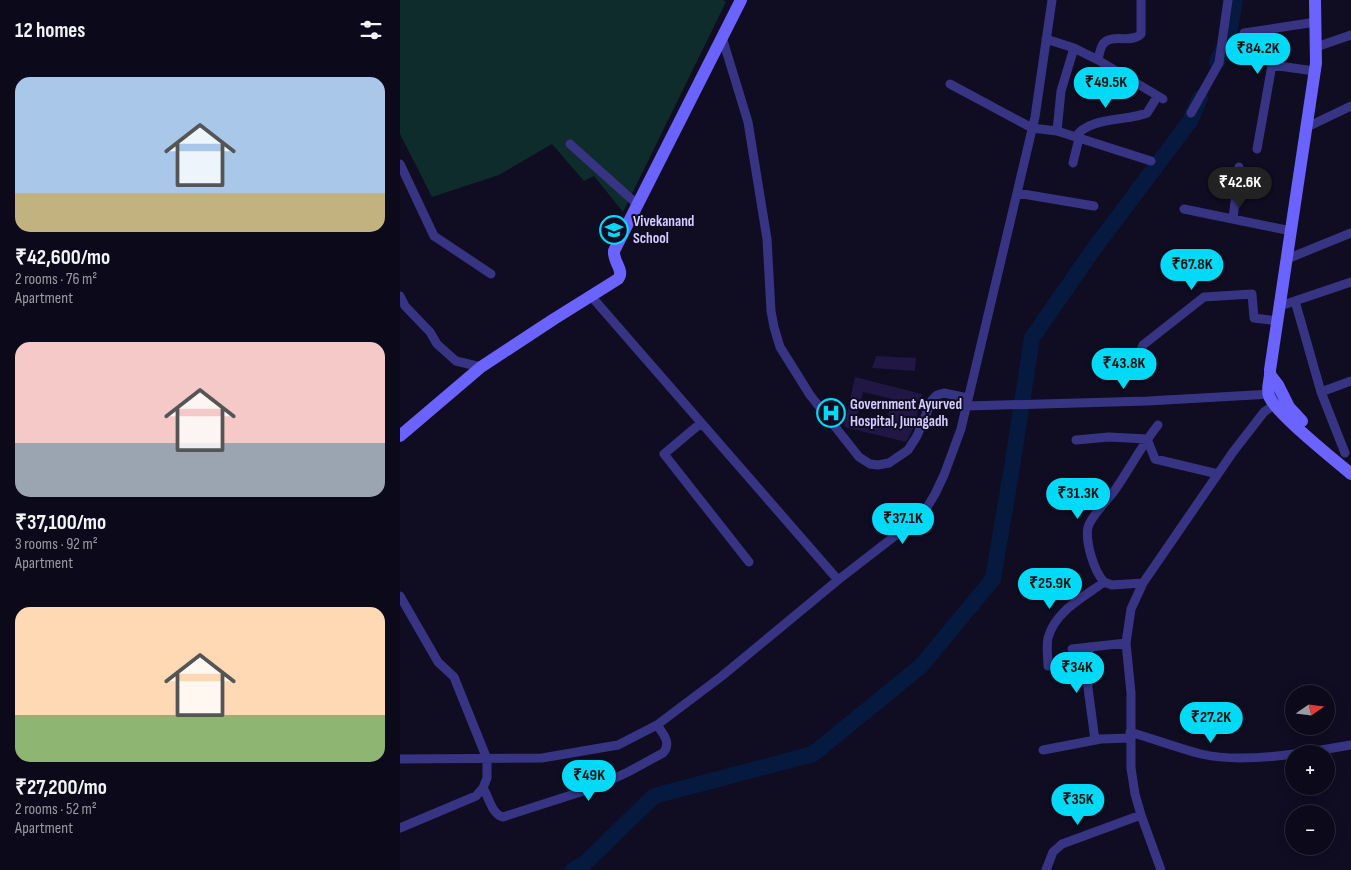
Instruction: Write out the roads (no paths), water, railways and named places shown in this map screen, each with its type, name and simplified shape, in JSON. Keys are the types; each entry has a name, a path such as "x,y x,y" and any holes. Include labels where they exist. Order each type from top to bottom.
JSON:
{"street":[{"path":"400,436 481,367 618,280 621,271 615,262 614,251 741,0"},
{"path":"400,759 542,758 618,745 657,725 722,676 838,580 913,522 926,509 944,475 961,429 1032,128 1052,0"},
{"path":"1098,60 1102,46 1106,42 1135,38 1141,34 1141,0"},
{"path":"1192,113 1219,63 1228,0"},
{"path":"1161,870 1141,815 1131,768 1131,693 1126,643 1130,609 1142,583 1218,474 1264,412 1277,398 1278,385 1271,376 1270,370 1314,71 1316,47 1315,0"},
{"path":"1244,33 1316,22"},
{"path":"1316,47 1351,35"},
{"path":"722,37 748,122 767,239 771,312 780,347 810,395 858,457 870,464 878,465 889,463 908,450 917,436 932,400 937,395 944,393 967,402 1277,398 1345,457"},
{"path":"1046,39 1074,48 1098,60 1160,98 1147,113 1091,126 1079,131 1073,163"},
{"path":"1057,131 1061,91 1074,48"},
{"path":"1257,149 1272,65 1314,71"},
{"path":"950,84 1032,128 1057,131 1152,161"},
{"path":"1305,128 1351,106"},
{"path":"570,144 638,205"},
{"path":"400,164 434,236 491,274"},
{"path":"1233,219 1239,166"},
{"path":"1017,192 1094,206"},
{"path":"1184,209 1291,231"},
{"path":"1287,259 1351,233"},
{"path":"1280,306 1351,282"},
{"path":"1139,372 1139,355 1143,345 1204,297 1252,294 1254,318 1278,321"},
{"path":"400,296 405,306 430,332 437,344 456,361 481,367"},
{"path":"591,296 838,580"},
{"path":"1295,301 1321,392 1351,474"},
{"path":"1321,392 1351,381"},
{"path":"701,423 664,454 749,562"},
{"path":"1142,583 1112,585 1104,582 1099,577 1094,566 1088,529 1090,521 1116,489 1158,424"},
{"path":"1076,440 1110,437 1147,439"},
{"path":"1147,439 1155,459 1218,474"},
{"path":"1048,666 1048,639 1055,622 1066,610 1104,582"},
{"path":"400,596 438,662 454,677 487,759 487,778 483,788 476,796 400,828"},
{"path":"1072,649 1126,643"},
{"path":"1089,648 1088,688 1095,740"},
{"path":"483,788 496,815 503,817 596,787 628,772 663,752 667,742 657,725"},
{"path":"1044,750 1130,735 1202,754 1238,758 1285,755"},
{"path":"1335,748 1351,745"},
{"path":"1046,870 1054,852 1062,844 1141,815"}],"waterway":[{"path":"1217,62 1228,39 1235,0"},
{"path":"573,870 583,865 654,796 813,754 921,666 993,579 1032,338 1093,250 1190,121 1200,98"}],"place":[{"name":"Vivekanand School","path":"614,230"},
{"name":"Government Ayurved Hospital, Junagadh","path":"831,413"}]}
